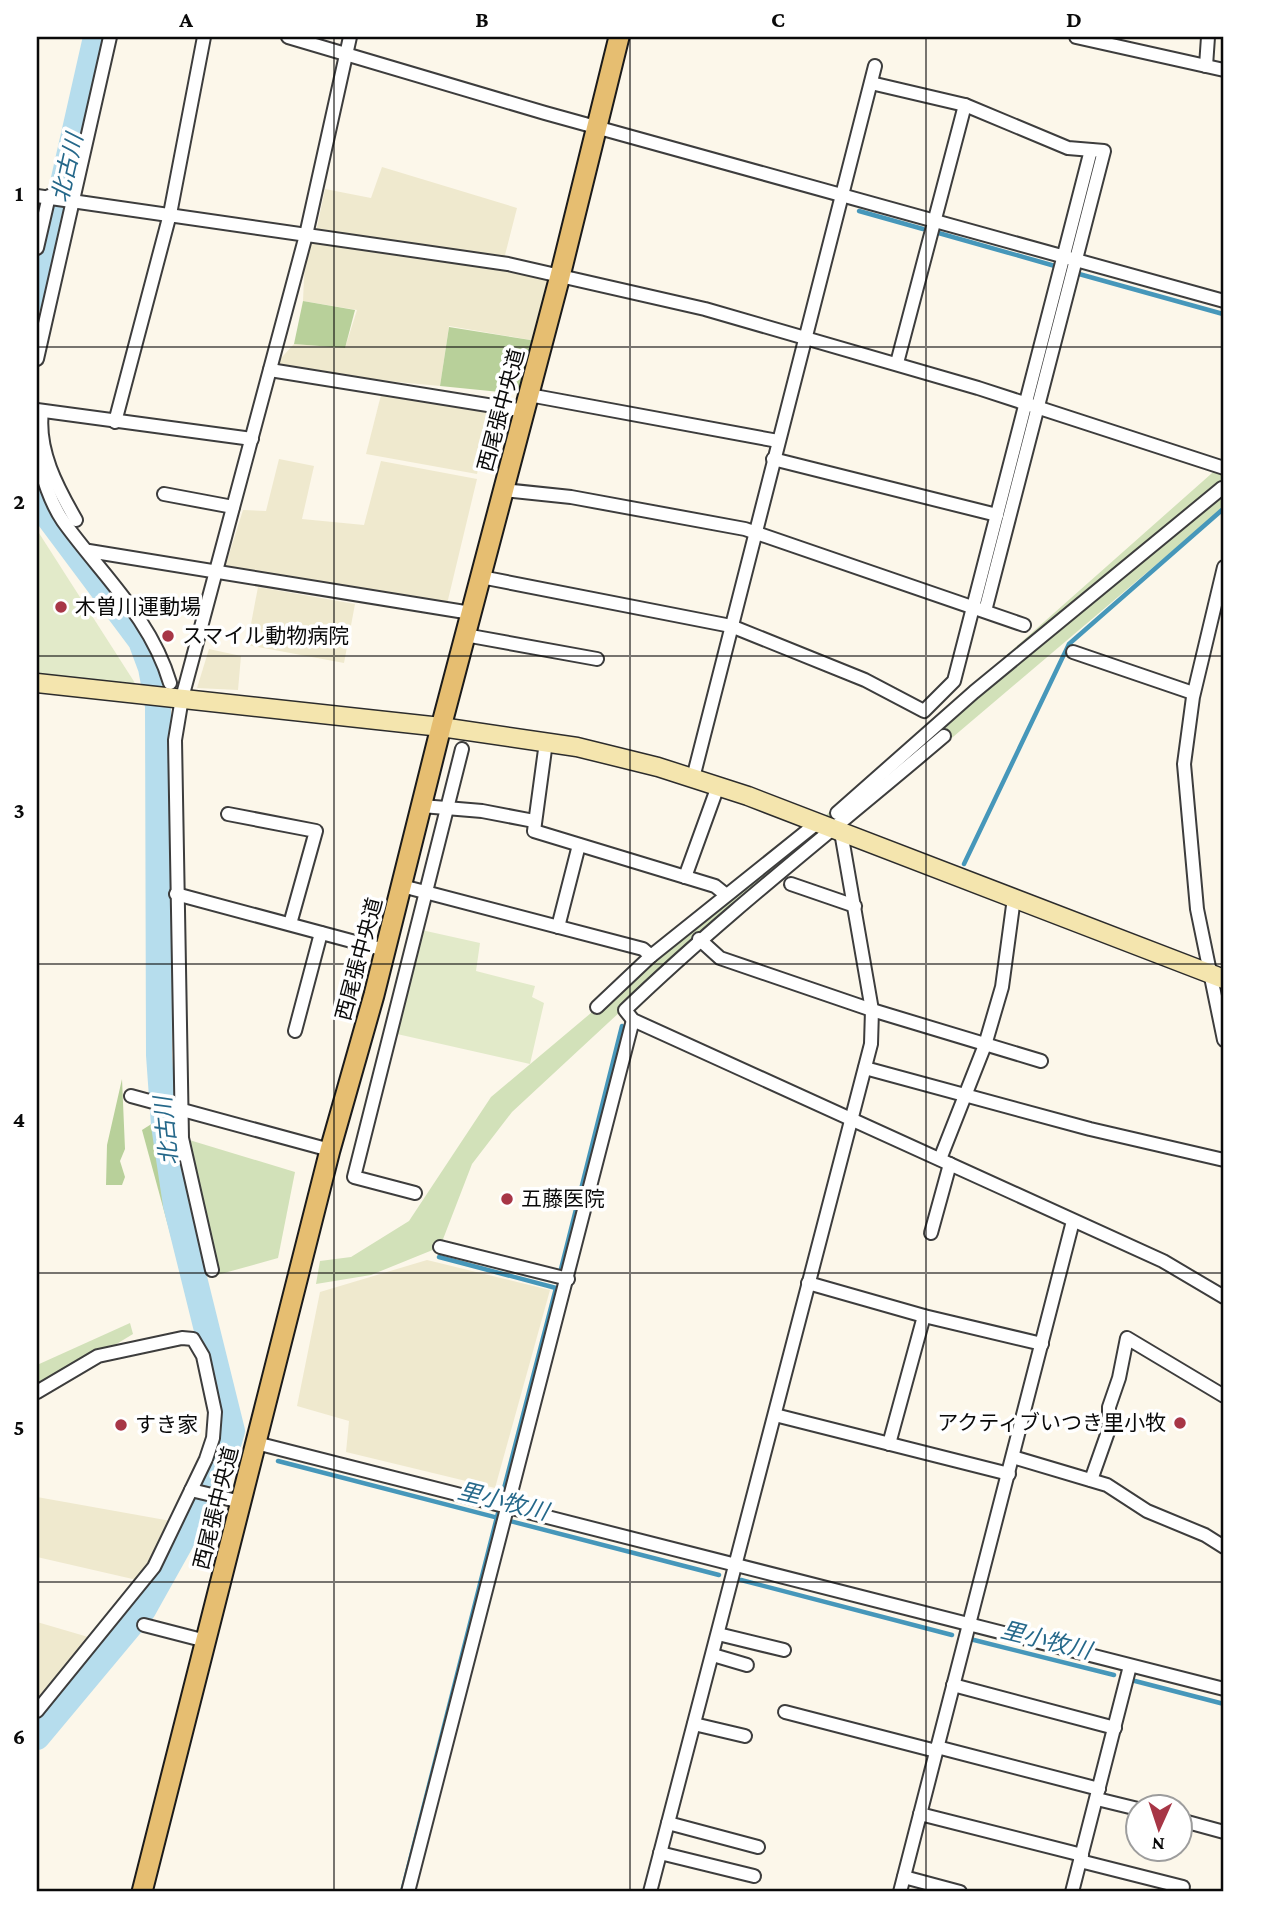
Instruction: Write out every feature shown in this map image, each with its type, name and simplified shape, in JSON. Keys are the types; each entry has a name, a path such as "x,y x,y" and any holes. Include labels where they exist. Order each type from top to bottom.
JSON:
{"main road":[{"name":"西尾張中央道","path":"142,1892 206,1641 232,1500 256,1443 330,1150 374,995 441,727 560,276 619,37"}],"street":[{"path":"37,359 110,37"},
{"path":"115,422 170,214 204,37"},
{"path":"288,37 596,127 1224,300"},
{"path":"212,1270 178,1109 175,740 177,693 215,572 252,439 306,234 350,37"},
{"path":"1076,37 1101,40 1224,70"},
{"path":"1206,66 1208,37"},
{"path":"692,778 875,66"},
{"path":"481,577 731,626 865,680 923,711 954,681 979,609 1070,257 1104,151 1068,148 965,105 871,82"},
{"path":"897,363 965,105"},
{"path":"37,248 46,196 508,264 806,335 1031,404 1224,468"},
{"path":"270,370 527,403 778,441"},
{"path":"979,609 997,515 1031,404"},
{"path":"76,520 62,496 47,458 39,410 252,439"},
{"path":"37,456 47,487 63,520 153,638 177,693"},
{"path":"773,459 997,515"},
{"path":"1222,488 974,692 753,899 699,939 625,1010 633,1020 1163,1261 1224,1297"},
{"path":"504,490 571,497 754,532 1024,625"},
{"path":"164,494 233,507"},
{"path":"89,551 471,613"},
{"path":"1224,567 1193,693 1184,764 1197,909 1217,976 1224,1041"},
{"path":"465,635 597,659"},
{"path":"1073,652 1193,693"},
{"path":"37,683 142,694 177,693 441,727 546,743 644,763 832,824 1217,976"},
{"path":"597,1007 650,956 725,894 832,824 944,736"},
{"path":"546,743 534,831 715,886 725,894"},
{"path":"415,1193 354,1177 462,749"},
{"path":"685,877 718,786"},
{"path":"422,806 482,811 534,821"},
{"path":"228,814 316,831 290,924"},
{"path":"650,1892 871,1044 872,1010 855,906 832,824"},
{"path":"558,927 579,845"},
{"path":"791,884 855,906"},
{"path":"402,886 643,949 650,956"},
{"path":"176,894 385,950"},
{"path":"931,1233 945,1162 1002,987 1014,898"},
{"path":"295,1031 321,933"},
{"path":"699,939 720,958 872,1010 1041,1061"},
{"path":"374,995 399,1002"},
{"path":"408,1892 633,1020"},
{"path":"865,1068 965,1096 1224,1160"},
{"path":"131,1096 330,1150"},
{"path":"900,1892 1073,1221"},
{"path":"440,1247 568,1279"},
{"path":"808,1283 924,1316 1042,1344"},
{"path":"889,1444 924,1316"},
{"path":"37,1392 98,1356 182,1338 193,1339 203,1356 215,1424 194,1491 154,1567 37,1711"},
{"path":"1091,1480 1109,1429 1109,1407 1119,1378 1127,1338 1224,1396"},
{"path":"775,1415 1009,1474"},
{"path":"256,1443 507,1515 737,1564 1224,1689"},
{"path":"1013,1457 1107,1485 1147,1511 1205,1535 1224,1547"},
{"path":"194,1491 232,1500"},
{"path":"144,1625 206,1641"},
{"path":"718,1634 784,1650"},
{"path":"713,1655 747,1664"},
{"path":"1072,1892 1130,1666"},
{"path":"953,1685 1115,1728"},
{"path":"785,1712 936,1749 1124,1804"},
{"path":"694,1724 746,1736"},
{"path":"920,1814 1183,1887"},
{"path":"668,1823 758,1847"},
{"path":"1194,1824 1224,1832"},
{"path":"660,1853 754,1876"},
{"path":"904,1877 960,1892"}],"shaded area":[{"path":"382,167 517,208 504,259 316,232 325,189 371,198"},
{"path":"306,235 560,276 543,342 449,326 440,386 270,370 294,344 345,348 357,310 303,301"},
{"path":"381,395 492,413 477,474 366,454"},
{"path":"279,459 314,466 302,519 364,525 381,461 477,479 447,604 225,567 243,510 266,511"},
{"path":"258,587 355,604 344,663 247,645"},
{"path":"209,649 241,656 238,690 197,688"},
{"path":"427,1260 550,1290 495,1488 346,1452 349,1421 297,1406 320,1292"},
{"path":"37,1497 171,1521 154,1567 137,1580 37,1557"},
{"path":"37,1622 95,1639 37,1703"}],"green space":[{"path":"303,301 355,310 345,348 294,344"},
{"path":"449,327 543,342 529,395 440,386"},
{"path":"1220,466 1224,468 1224,507 841,832 833,829 704,934 512,1112 472,1164 440,1247 371,1275 316,1284 320,1261 351,1257 409,1221 491,1097 817,823"},
{"name":"木曽川運動場","path":"37,530 142,694 37,683"},
{"path":"417,929 480,943 476,971 535,986 532,997 544,1003 530,1064 397,1034"},
{"path":"122,1079 125,1149 120,1161 125,1177 122,1185 106,1185 107,1145"},
{"path":"153,1123 185,1263 179,1266 142,1130"},
{"path":"186,1139 295,1172 278,1258 217,1275"},
{"path":"130,1323 133,1334 37,1392 37,1365"}],"waterway":[{"name":"北古川","path":"37,298 96,37"},
{"path":"859,211 923,229"},
{"path":"935,232 1055,266"},
{"path":"1079,274 1223,314"},
{"name":"北古川","path":"37,493 44,511 141,641 151,668 158,706 159,1055 164,1125 176,1205 232,1431 220,1472 143,1610 37,1737"},
{"path":"964,864 1069,644 1222,510"},
{"path":"560,1273 622,1026"},
{"path":"439,1257 556,1288 501,1500"},
{"name":"里小牧川","path":"278,1461 719,1575"},
{"path":"402,1892 498,1513"},
{"name":"里小牧川","path":"741,1580 952,1635"},
{"name":"里小牧川","path":"970,1639 1114,1675"},
{"name":"里小牧川","path":"1135,1681 1224,1704"}],"place":[{"name":"木曽川運動場","path":"61,607"},
{"name":"スマイル動物病院","path":"168,636"},
{"name":"五藤医院","path":"507,1199"},
{"name":"アクティブいつき里小牧","path":"1180,1423"},
{"name":"すき家","path":"121,1425"}]}
